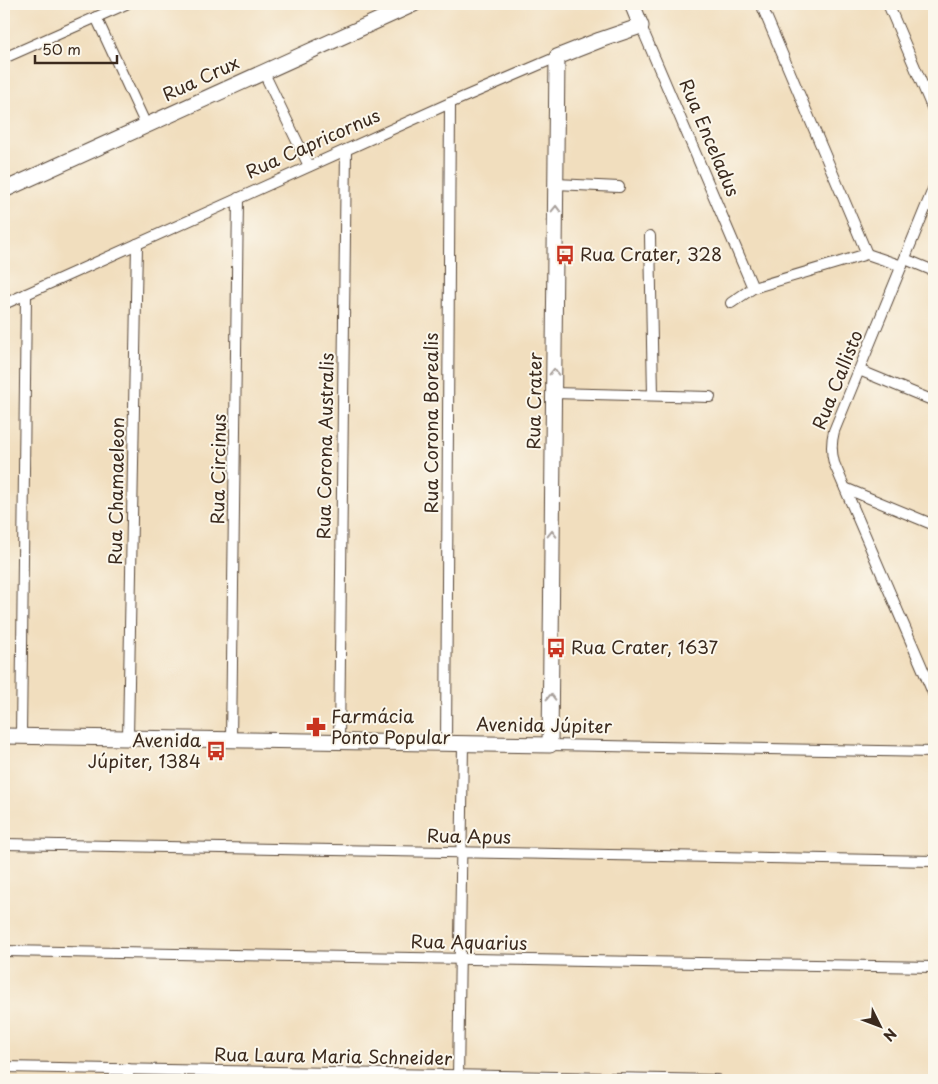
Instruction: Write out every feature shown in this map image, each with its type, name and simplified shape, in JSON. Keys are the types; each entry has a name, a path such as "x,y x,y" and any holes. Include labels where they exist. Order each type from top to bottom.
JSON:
{"street":[{"path":"4,58 126,4"},
{"name":"Rua Crux","path":"4,190 414,4"},
{"name":"Rua Enceladus","path":"632,4 753,288"},
{"path":"761,4 867,254"},
{"path":"888,4 934,112"},
{"path":"96,17 146,125"},
{"name":"Rua Capricornus","path":"4,304 450,103 591,43 641,26"},
{"name":"Rua Crater","path":"550,745 558,57"},
{"path":"263,71 310,166"},
{"name":"Rua Corona Borealis","path":"446,744 450,103"},
{"name":"Rua Corona Australis","path":"339,742 346,150"},
{"path":"556,184 619,187"},
{"name":"Rua Callisto","path":"934,187 831,442 834,463 934,695"},
{"name":"Rua Circinus","path":"231,740 238,198"},
{"path":"650,236 653,396"},
{"name":"Rua Chamaeleon","path":"128,738 138,244"},
{"path":"730,303 753,288 867,254 934,271"},
{"path":"21,736 26,294"},
{"path":"859,370 934,401"},
{"path":"553,393 710,397"},
{"path":"845,488 934,525"},
{"name":"Avenida Júpiter","path":"4,736 934,752"},
{"path":"458,1078 463,744"},
{"name":"Rua Apus","path":"4,844 934,861"},
{"name":"Rua Aquarius","path":"4,951 934,967"},
{"name":"Rua Laura Maria Schneider","path":"4,1066 458,1078 717,1080"},
{"path":"128,1069 128,1080"}],"place":[{"name":"Rua Crater, 328","path":"565,255"},
{"name":"Rua Crater, 1637","path":"556,648"},
{"name":"Farmácia Ponto Popular","path":"316,727"},
{"name":"Avenida Júpiter, 1384","path":"216,751"}]}
